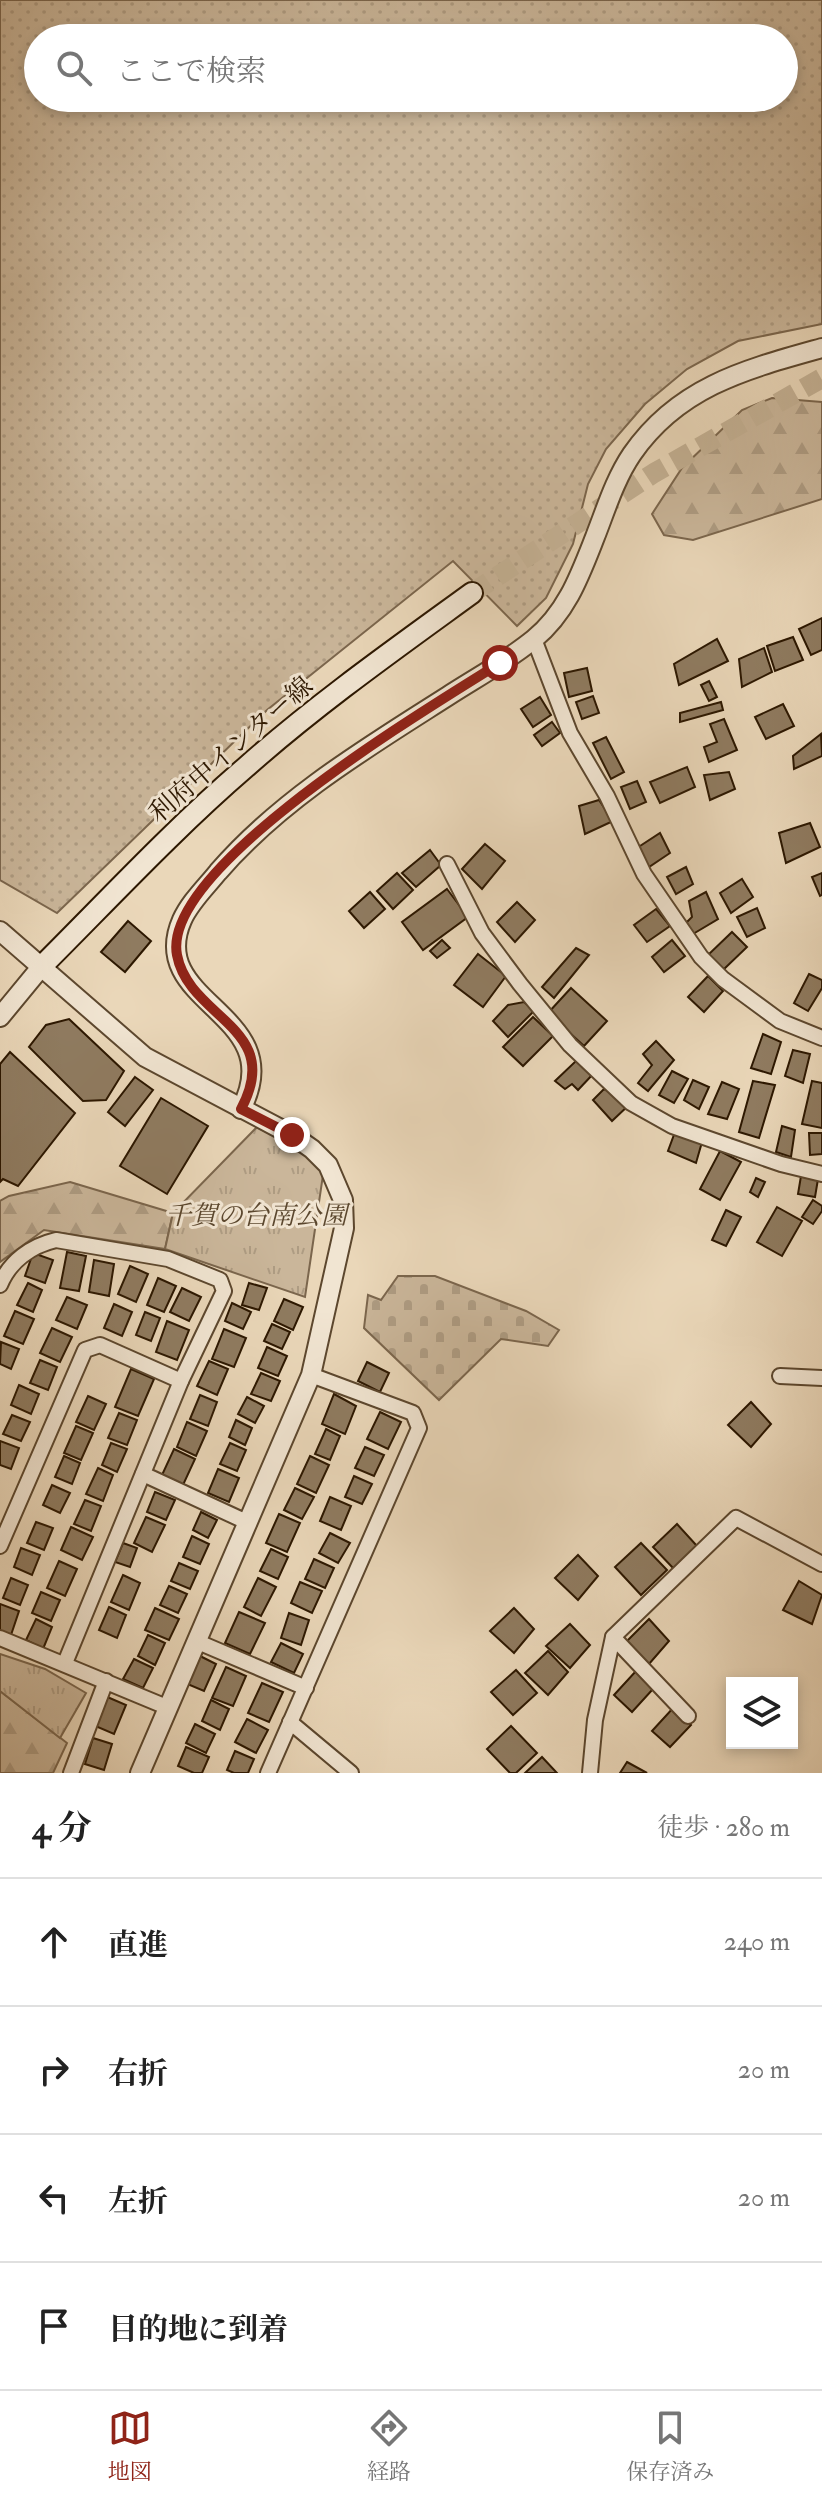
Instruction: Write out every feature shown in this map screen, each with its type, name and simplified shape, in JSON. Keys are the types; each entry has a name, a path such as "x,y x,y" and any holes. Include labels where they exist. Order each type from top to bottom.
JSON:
{"main road":[{"name":"利府中インター線","path":"42,966 119,887 245,767 356,677 472,593"}],"street":[{"path":"241,1109 253,1075 246,1042 236,1028 203,999 182,970 177,955 177,939 183,917 229,860 285,808 407,722 534,639 563,608 575,589 615,485 631,455 666,416 714,382 745,369 822,348"},
{"path":"534,639 570,733 607,796 644,874 701,957 723,979 780,1021 822,1038"},
{"path":"447,864 482,933 520,984 570,1045 631,1103 672,1126 781,1164 822,1174"},
{"path":"0,931 145,1057 312,1149 328,1165 343,1200 344,1228 311,1375 140,1773"},
{"path":"0,1017 42,966"},
{"path":"0,1285 17,1260 41,1244 56,1240 168,1259 220,1280 224,1291 181,1381 65,1663"},
{"path":"0,1546 85,1350 100,1345 181,1381"},
{"path":"268,1773 419,1428 413,1413 311,1375"},
{"path":"780,1376 822,1378"},
{"path":"143,1474 249,1523"},
{"path":"590,1773 595,1720 613,1637 736,1518 822,1564"},
{"path":"613,1637 688,1716"},
{"path":"0,1638 169,1708"},
{"path":"198,1642 306,1688"},
{"path":"71,1773 106,1681"},
{"path":"290,1722 351,1773"}],"green space":[{"path":"0,0 822,0 822,324 738,341 687,369 645,404 606,449 588,484 573,544 546,598 517,626 453,561 267,710 57,913 0,880"},
{"path":"772,398 822,402 822,499 693,540 664,535 652,514 682,468 742,410"},
{"name":"千賀の台南公園","path":"257,1127 311,1156 323,1175 305,1297 165,1249 173,1213"},
{"path":"70,1182 173,1213 165,1249 44,1230 0,1262 0,1201 9,1196"},
{"path":"398,1276 435,1276 526,1311 559,1330 548,1346 501,1339 439,1400 364,1328 368,1295 381,1300"},
{"path":"0,1654 45,1669 86,1693 60,1738 0,1691"},
{"path":"0,1691 67,1743 53,1773 0,1773"}],"building":[{"path":"822,618 822,650 811,655 799,629"},
{"path":"793,637 803,660 775,671 767,646"},
{"path":"717,639 728,661 679,685 674,664"},
{"path":"764,648 772,672 742,687 739,659"},
{"path":"587,668 592,691 569,697 564,673"},
{"path":"709,681 717,697 709,701 701,685"},
{"path":"593,696 599,713 582,719 576,702"},
{"path":"540,697 551,715 533,727 521,709"},
{"path":"721,702 723,710 680,722 680,713"},
{"path":"783,704 794,726 766,739 755,717"},
{"path":"724,719 737,750 709,762 704,747 717,742 710,724"},
{"path":"552,722 560,733 542,746 534,735"},
{"path":"821,734 822,756 794,769 793,756"},
{"path":"606,737 624,772 611,779 593,743"},
{"path":"687,767 695,787 660,803 650,782"},
{"path":"729,772 735,789 710,800 704,775"},
{"path":"637,781 646,802 630,809 621,787"},
{"path":"599,800 613,821 585,834 579,806"},
{"path":"810,823 820,847 786,863 779,833"},
{"path":"660,833 670,853 649,867 637,848"},
{"path":"485,844 505,861 482,889 462,869"},
{"path":"430,850 441,865 416,887 402,873"},
{"path":"686,867 693,884 676,894 667,877"},
{"path":"397,873 413,890 393,909 377,891"},
{"path":"822,873 822,895 820,896 812,877"},
{"path":"742,879 753,897 731,913 720,893"},
{"path":"447,889 468,917 423,950 402,922"},
{"path":"370,892 385,909 364,928 349,911"},
{"path":"706,892 718,919 693,934 686,923 692,917 689,901"},
{"path":"517,902 535,920 515,942 497,922"},
{"path":"757,908 765,928 747,937 737,917"},
{"path":"656,909 670,926 647,942 634,925"},
{"path":"128,921 151,941 125,972 101,952"},
{"path":"732,932 747,947 722,971 708,955"},
{"path":"442,940 450,948 437,958 430,951"},
{"path":"672,940 685,956 664,972 652,957"},
{"path":"576,948 589,955 554,998 542,987"},
{"path":"478,954 506,976 483,1007 454,985"},
{"path":"809,974 822,980 822,988 808,1011 794,1003"},
{"path":"708,976 723,991 704,1012 688,997"},
{"path":"571,988 607,1021 584,1046 548,1013"},
{"path":"524,1002 534,1011 508,1037 493,1021 508,1005"},
{"path":"533,1017 553,1036 523,1066 503,1047"},
{"path":"69,1019 124,1071 106,1100 83,1101 29,1047 46,1025"},
{"path":"763,1034 781,1042 771,1074 751,1068"},
{"path":"656,1041 674,1060 648,1091 638,1083 652,1065 643,1054"},
{"path":"793,1050 810,1054 803,1083 785,1076"},
{"path":"10,1052 75,1113 18,1186 3,1179 0,1182 0,1064"},
{"path":"578,1059 594,1073 578,1090 572,1084 565,1089 555,1081"},
{"path":"672,1071 688,1079 674,1103 659,1095"},
{"path":"135,1077 153,1090 125,1126 108,1112"},
{"path":"693,1080 709,1087 699,1109 684,1100"},
{"path":"753,1081 775,1085 759,1138 739,1132"},
{"path":"812,1081 822,1083 822,1128 802,1124"},
{"path":"722,1082 739,1089 727,1119 708,1114"},
{"path":"604,1089 631,1103 612,1121 593,1100"},
{"path":"161,1098 208,1126 167,1194 120,1166"},
{"path":"782,1126 795,1130 791,1157 776,1152"},
{"path":"675,1132 702,1142 696,1163 668,1151"},
{"path":"809,1133 822,1133 822,1154 810,1155"},
{"path":"720,1151 741,1162 720,1200 700,1189"},
{"path":"801,1176 818,1179 815,1197 798,1194"},
{"path":"756,1178 765,1182 758,1197 750,1192"},
{"path":"813,1200 822,1206 822,1211 813,1224 802,1217"},
{"path":"777,1207 802,1221 782,1256 757,1242"},
{"path":"726,1210 741,1217 726,1246 712,1240"},
{"path":"67,1252 86,1256 79,1291 60,1288"},
{"path":"33,1253 53,1260 45,1283 25,1276"},
{"path":"94,1260 114,1264 109,1296 89,1292"},
{"path":"130,1266 148,1274 136,1302 118,1294"},
{"path":"158,1278 176,1286 164,1312 147,1305"},
{"path":"28,1283 42,1290 33,1312 17,1305"},
{"path":"249,1283 267,1288 259,1310 242,1305"},
{"path":"182,1288 201,1297 189,1321 170,1312"},
{"path":"67,1297 87,1305 77,1329 56,1320"},
{"path":"284,1299 303,1307 293,1330 274,1321"},
{"path":"232,1303 251,1312 243,1329 225,1321"},
{"path":"114,1304 132,1312 122,1336 104,1328"},
{"path":"15,1311 34,1319 23,1344 4,1336"},
{"path":"145,1312 160,1318 151,1341 136,1335"},
{"path":"167,1321 189,1330 177,1360 156,1352"},
{"path":"272,1324 290,1332 282,1349 264,1341"},
{"path":"52,1328 72,1337 60,1362 40,1353"},
{"path":"224,1329 246,1338 234,1367 212,1359"},
{"path":"1,1342 19,1349 11,1369 0,1364"},
{"path":"267,1347 287,1356 278,1376 258,1368"},
{"path":"40,1360 57,1367 48,1390 30,1383"},
{"path":"209,1361 228,1369 217,1395 197,1386"},
{"path":"367,1362 389,1373 380,1392 358,1381"},
{"path":"131,1369 154,1379 138,1416 115,1407"},
{"path":"261,1373 280,1381 271,1401 251,1394"},
{"path":"19,1385 39,1394 31,1414 11,1405"},
{"path":"334,1394 356,1406 345,1434 322,1424"},
{"path":"200,1395 217,1402 208,1426 190,1419"},
{"path":"88,1396 106,1404 94,1430 76,1422"},
{"path":"247,1397 264,1406 255,1423 238,1414"},
{"path":"751,1402 771,1424 751,1447 728,1425"},
{"path":"380,1412 401,1422 388,1449 367,1439"},
{"path":"119,1413 137,1420 127,1445 108,1438"},
{"path":"12,1415 30,1422 21,1441 3,1434"},
{"path":"236,1420 252,1428 245,1445 229,1437"},
{"path":"187,1422 207,1431 196,1456 177,1447"},
{"path":"76,1426 93,1433 81,1460 64,1453"},
{"path":"326,1429 340,1436 330,1460 315,1454"},
{"path":"0,1441 19,1448 11,1469 0,1465"},
{"path":"111,1443 127,1449 117,1472 102,1465"},
{"path":"230,1443 246,1450 237,1471 220,1464"},
{"path":"365,1447 384,1455 374,1476 355,1468"},
{"path":"174,1449 195,1459 183,1485 162,1475"},
{"path":"64,1456 80,1463 72,1484 55,1477"},
{"path":"310,1456 329,1465 316,1493 297,1484"},
{"path":"98,1468 113,1475 103,1501 86,1494"},
{"path":"218,1469 239,1478 229,1502 208,1493"},
{"path":"354,1476 372,1484 362,1504 345,1497"},
{"path":"52,1485 70,1493 60,1513 43,1505"},
{"path":"295,1488 314,1497 302,1519 284,1510"},
{"path":"155,1492 175,1500 166,1520 147,1512"},
{"path":"330,1497 351,1506 341,1530 320,1521"},
{"path":"85,1500 101,1506 91,1531 74,1524"},
{"path":"201,1512 217,1520 208,1538 193,1530"},
{"path":"279,1514 300,1523 287,1552 266,1543"},
{"path":"146,1517 165,1525 152,1552 134,1543"},
{"path":"36,1522 53,1528 44,1550 27,1543"},
{"path":"677,1524 697,1546 674,1569 653,1547"},
{"path":"71,1527 93,1537 82,1560 61,1550"},
{"path":"330,1533 350,1543 338,1563 319,1553"},
{"path":"192,1536 209,1544 200,1564 183,1557"},
{"path":"123,1543 137,1548 130,1567 115,1562"},
{"path":"641,1543 667,1570 641,1595 615,1567"},
{"path":"21,1548 40,1555 32,1575 14,1567"},
{"path":"271,1549 288,1557 278,1579 260,1571"},
{"path":"578,1555 598,1576 578,1600 555,1578"},
{"path":"314,1559 334,1568 325,1588 305,1579"},
{"path":"59,1561 77,1569 65,1596 47,1588"},
{"path":"179,1563 198,1571 190,1589 171,1581"},
{"path":"123,1575 140,1583 129,1610 111,1602"},
{"path":"11,1578 28,1585 20,1605 3,1598"},
{"path":"258,1578 276,1587 261,1616 244,1607"},
{"path":"799,1581 822,1595 812,1624 783,1610"},
{"path":"300,1582 322,1591 312,1613 291,1603"},
{"path":"169,1586 187,1594 178,1613 160,1605"},
{"path":"41,1592 60,1600 51,1621 32,1613"},
{"path":"0,1604 19,1611 11,1635 0,1631"},
{"path":"109,1607 126,1615 117,1638 99,1630"},
{"path":"155,1608 179,1619 169,1640 145,1630"},
{"path":"514,1608 534,1629 514,1653 490,1631"},
{"path":"239,1612 265,1623 250,1654 225,1643"},
{"path":"289,1613 309,1620 301,1645 281,1638"},
{"path":"36,1619 52,1627 43,1649 26,1640"},
{"path":"649,1619 669,1641 649,1664 626,1642"},
{"path":"570,1624 590,1645 570,1668 546,1646"},
{"path":"148,1635 165,1643 155,1665 138,1656"},
{"path":"281,1643 303,1654 294,1673 271,1662"},
{"path":"548,1651 568,1672 548,1695 525,1673"},
{"path":"198,1655 216,1664 204,1691 185,1683"},
{"path":"134,1659 153,1668 143,1688 123,1679"},
{"path":"226,1667 246,1676 233,1706 212,1698"},
{"path":"516,1670 537,1693 513,1715 491,1692"},
{"path":"636,1671 653,1689 632,1712 614,1695"},
{"path":"262,1683 283,1692 269,1722 248,1713"},
{"path":"105,1696 126,1705 114,1734 93,1725"},
{"path":"211,1700 229,1709 220,1730 202,1721"},
{"path":"674,1707 691,1725 670,1747 652,1731"},
{"path":"247,1719 268,1730 256,1753 235,1742"},
{"path":"195,1724 215,1734 206,1753 186,1743"},
{"path":"511,1726 537,1753 516,1773 510,1773 487,1749"},
{"path":"93,1738 112,1744 104,1770 85,1764"},
{"path":"186,1747 209,1757 202,1773 178,1766"},
{"path":"235,1751 254,1759 248,1773 227,1770"},
{"path":"542,1757 557,1773 525,1773"},
{"path":"627,1762 647,1773 620,1773"}],"tunnel":[{"path":"472,593 654,473 822,378"}],"route":[{"path":"292,1135 241,1109 253,1075 246,1042 236,1028 203,999 182,970 177,955 177,939 183,917 229,860 285,808 419,714 500,663"}]}
